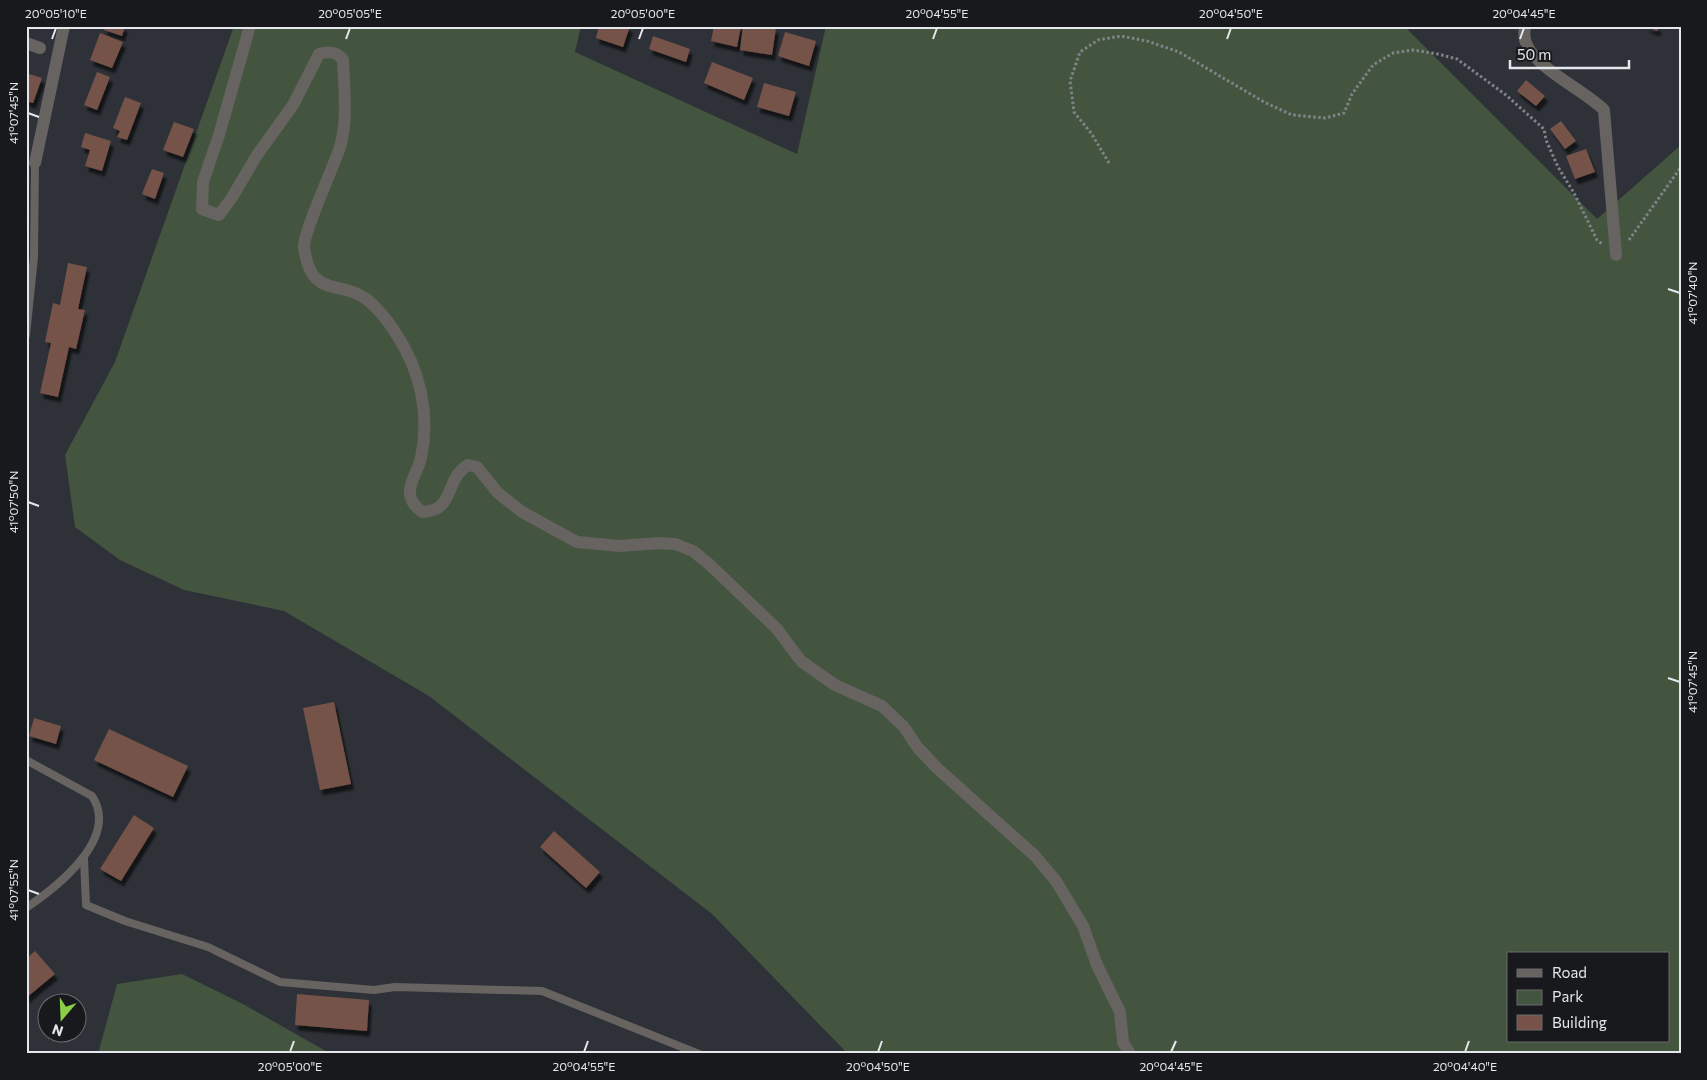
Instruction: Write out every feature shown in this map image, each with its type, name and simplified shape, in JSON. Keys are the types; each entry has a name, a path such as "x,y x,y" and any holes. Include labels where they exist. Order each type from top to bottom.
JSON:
{"street":[{"path":"35,163 64,26"},
{"path":"250,26 220,135 203,182 202,209 219,215 293,105 319,54 328,51 340,56 343,60 345,114 342,138 304,243 307,264 314,278 324,284 360,296 370,303 392,329 410,359 420,385 425,426 421,458 410,490 412,503 422,512 434,512 443,504 459,470 468,465 477,467 498,493 522,512 577,542 620,546 659,543 676,544 693,551 777,629 801,661 835,685 882,706 904,727 918,748 937,768 1046,868 1071,903 1083,926 1097,965 1120,1012 1123,1042 1130,1054"},
{"path":"1525,26 1526,44 1530,52 1604,110 1616,255"},
{"path":"26,43 40,48"}],"lane":[{"path":"26,335 34,257 35,163"},
{"path":"26,760 92,796 98,804 99,813 97,832 84,860 26,908"},
{"path":"84,860 86,905 125,921 208,947 280,982 374,990 395,987 542,991 699,1054"}],"path":[{"path":"1109,163 1091,133 1074,112 1070,81 1080,52 1098,40 1121,36 1147,41 1179,52 1264,102 1292,115 1325,118 1344,113 1352,94 1373,65 1393,53 1413,50 1457,59 1506,95 1544,129 1546,140 1558,167 1574,193 1596,240 1616,255 1625,247 1681,167"}],"green space":[{"path":"234,26 581,26 575,52 797,154 826,26 1404,26 1597,219 1681,145 1681,1054 848,1054 712,914 429,696 284,611 184,590 120,560 75,527 65,455 115,362"},
{"path":"182,974 243,1004 331,1054 98,1054 117,984"}],"building":[{"path":"105,26 125,26 122,36 104,30"},
{"path":"599,26 630,26 623,47 596,38"},
{"path":"714,26 741,26 737,47 711,41"},
{"path":"743,26 776,28 772,55 740,50"},
{"path":"1644,26 1659,26 1657,31"},
{"path":"785,32 816,41 809,66 778,56"},
{"path":"100,33 123,42 112,68 90,60"},
{"path":"653,36 690,49 686,62 649,49"},
{"path":"712,62 753,78 744,100 704,83"},
{"path":"97,72 110,77 97,110 84,105"},
{"path":"26,73 42,78 33,103 26,101"},
{"path":"1526,80 1545,96 1536,106 1517,91"},
{"path":"764,83 796,92 789,116 757,107"},
{"path":"125,97 141,103 127,140 117,137 120,131 113,128"},
{"path":"1561,121 1576,141 1565,149 1550,129"},
{"path":"174,122 194,129 183,157 163,150"},
{"path":"85,133 111,141 102,171 85,166 90,150 81,147"},
{"path":"1586,149 1595,172 1575,179 1566,156"},
{"path":"152,169 164,173 155,199 142,194"},
{"path":"68,263 87,267 78,309 85,310 76,349 69,347 58,397 40,393 51,343 45,342 53,303 60,305"},
{"path":"334,702 351,784 320,790 303,708"},
{"path":"34,718 61,726 56,744 29,736"},
{"path":"109,729 188,766 173,797 94,760"},
{"path":"134,815 154,828 121,881 100,869"},
{"path":"554,831 600,872 586,888 540,847"},
{"path":"35,951 55,974 26,998 26,959"},
{"path":"297,994 369,1000 367,1031 295,1025"}]}
